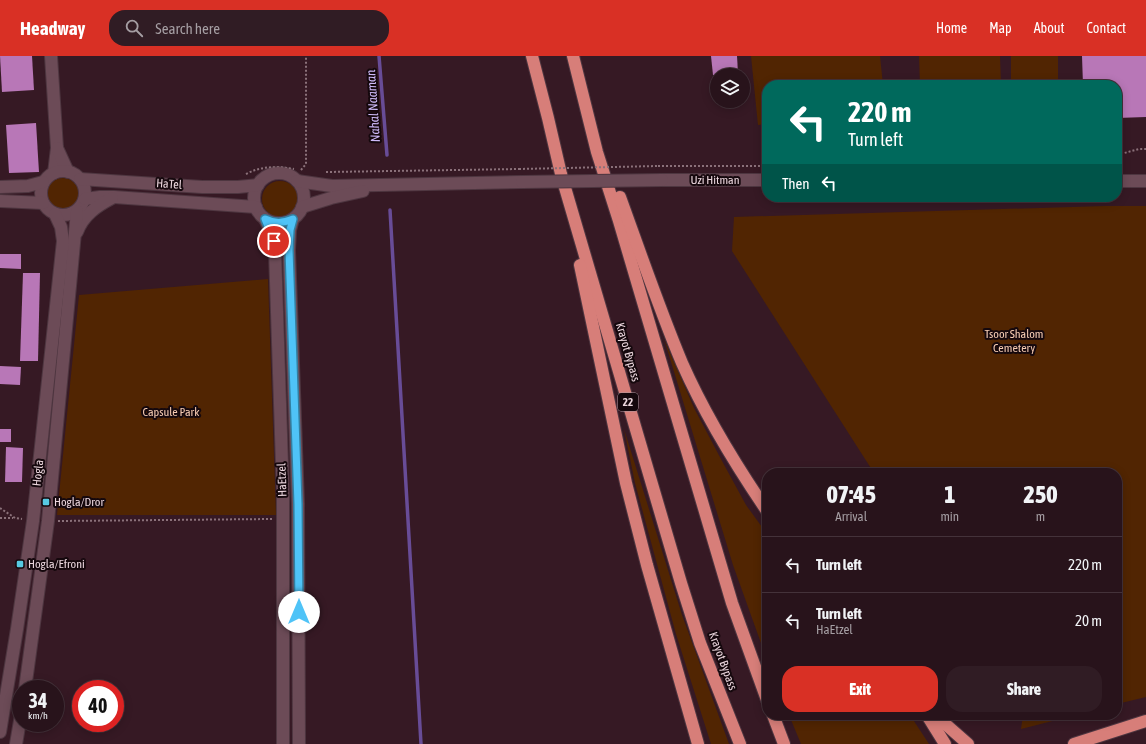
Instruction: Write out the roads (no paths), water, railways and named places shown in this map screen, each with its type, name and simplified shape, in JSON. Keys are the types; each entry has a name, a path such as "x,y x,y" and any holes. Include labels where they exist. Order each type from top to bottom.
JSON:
{"highway":[{"name":"Krayot Bypass","path":"532,56 561,174 681,583 700,643 740,744"},
{"path":"573,56 597,152 619,221 732,603 762,686"},
{"path":"585,102 682,364 718,435 762,503"},
{"path":"561,174 626,482 647,565 698,744"},
{"path":"689,714 693,744"},
{"path":"775,720 784,744"},
{"path":"930,720 945,744"},
{"path":"941,720 968,744"},
{"path":"1074,744 1146,721"}],"street":[{"path":"50,56 57,148 54,173"},
{"path":"57,148 68,172"},
{"path":"61,171 68,172 75,174 80,179 86,192 85,200 77,211 70,215 63,216 55,214 46,208 40,192 48,176 61,171"},
{"path":"295,180 303,192 304,200 299,214 286,222 279,223 265,219 256,208 254,200 255,192 258,185 271,175 287,175 295,180 332,186 405,185"},
{"name":"HaTel","path":"80,179 202,186 243,187 258,185"},
{"name":"Uzi Hitman","path":"405,185 662,180 762,180"},
{"path":"1122,181 1146,181"},
{"path":"0,187 28,186 44,182"},
{"path":"302,207 331,198 359,192 405,185"},
{"name":"HaTel","path":"85,200 100,197 114,197 256,208"},
{"path":"74,238 81,222 90,212 102,203 114,197"},
{"path":"0,201 43,203"},
{"name":"Hogla","path":"25,680 48,521 77,211"},
{"name":"Hogla","path":"0,732 33,521 63,241 61,228 55,214"},
{"name":"HaEtzel","path":"265,219 272,234 275,251 283,519 283,744"},
{"name":"HaEtzel","path":"293,219 290,230 289,250 298,504 300,744"},
{"path":"16,744 18,732"}],"waterway":[{"name":"Nahal Naaman","path":"379,56 387,155"},
{"path":"390,210 421,744"}],"place":[{"name":"Hogla/Dror","path":"46,502"},
{"name":"Hogla/Efroni","path":"20,564"}],"park label":[{"name":"Tsoor Shalom Cemetery","path":"1014,341"},
{"name":"Capsule Park","path":"171,412"}]}
